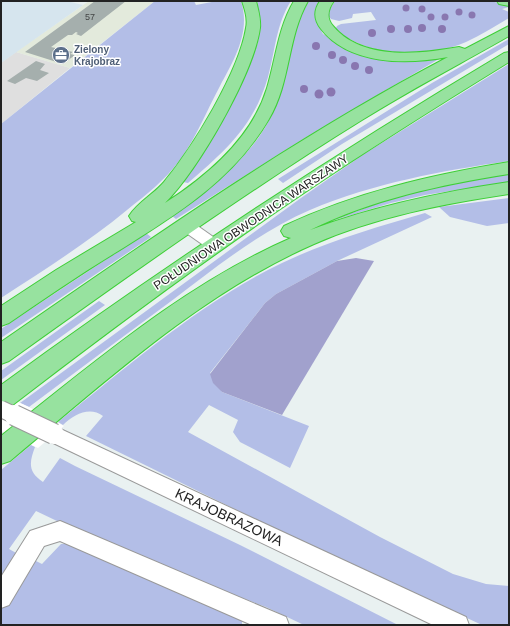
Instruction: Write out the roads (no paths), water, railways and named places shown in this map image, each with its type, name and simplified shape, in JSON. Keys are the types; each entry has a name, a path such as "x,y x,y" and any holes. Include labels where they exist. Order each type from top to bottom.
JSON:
{"highway":[{"path":"84,262 140,216 170,187 191,158 231,85 249,46 253,28 253,13 250,1"},
{"path":"1,317 188,196 216,173 238,151 254,130 268,106 274,89 287,32 301,1"},
{"path":"327,1 322,11 321,19 327,28 348,44 364,51 397,57 421,57 459,51 488,42"},
{"path":"504,1 509,2"},
{"path":"1,354 187,226 362,113 409,85 509,30"},
{"name":"POŁUDNIOWA OBWODNICA WARSZAWY","path":"1,399 214,245 335,164 509,56"},
{"path":"78,390 161,318 204,284 266,244 301,226 363,200 444,178 509,168"},
{"path":"1,452 78,390 188,306 238,273 280,250 340,226 390,210 436,200 509,188"}],"street":[{"path":"187,226 214,245"},
{"name":"KRAJOBRAZOWA","path":"1,409 458,625"},
{"path":"1,597 37,538 60,531 278,625"}],"place":[{"name":"Zielony Krajobraz","path":"61,55"}]}
